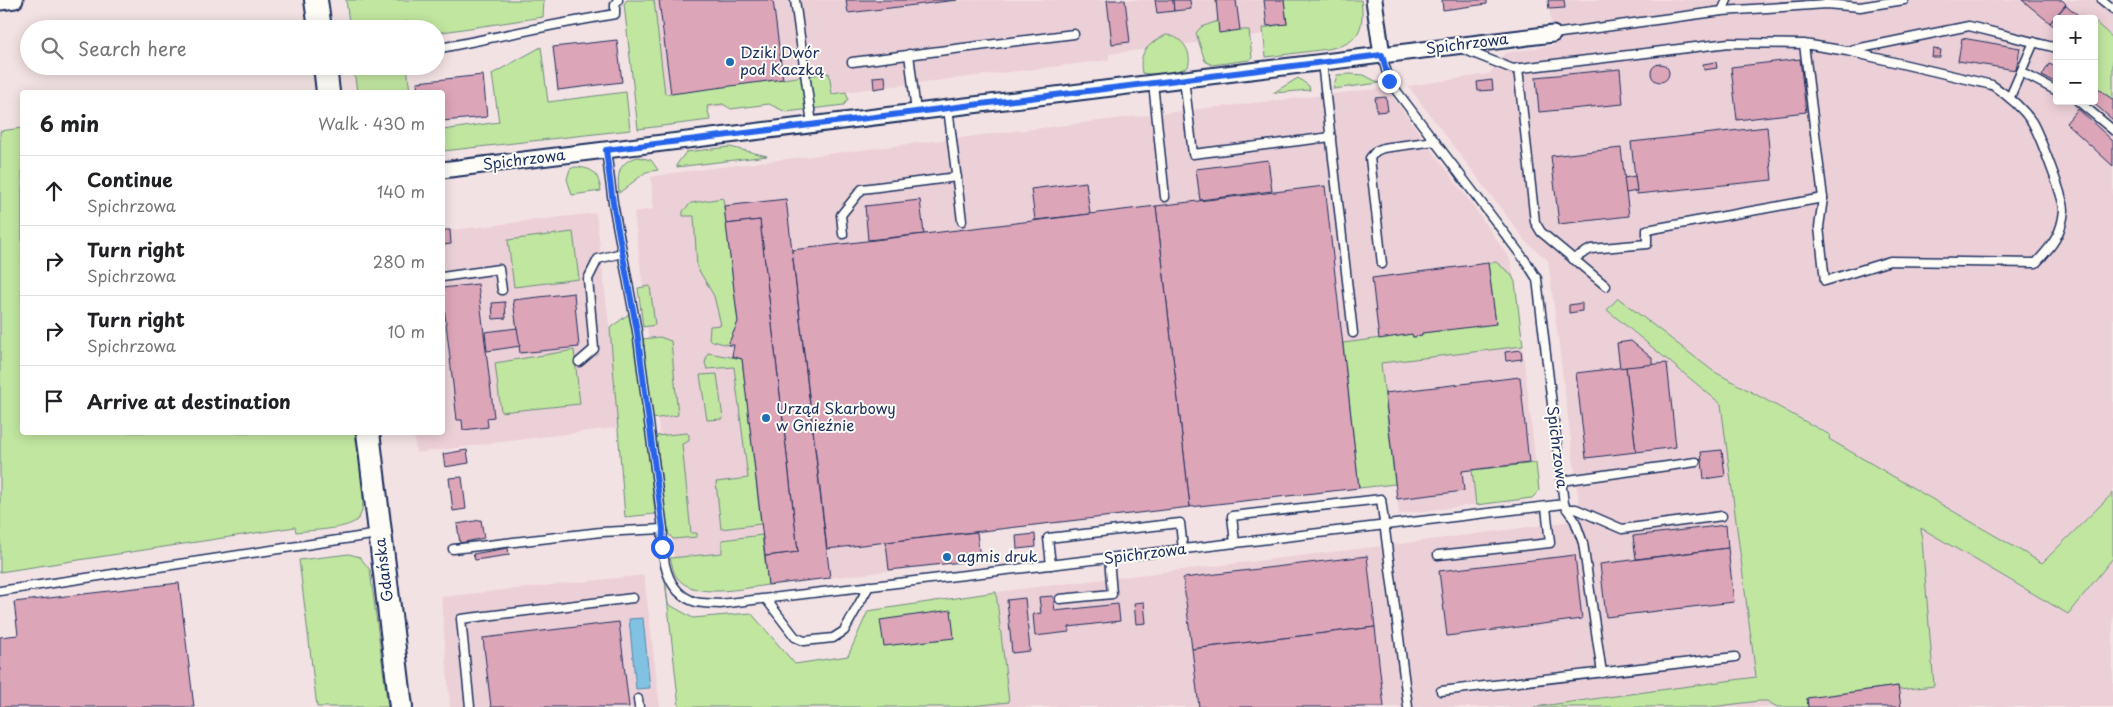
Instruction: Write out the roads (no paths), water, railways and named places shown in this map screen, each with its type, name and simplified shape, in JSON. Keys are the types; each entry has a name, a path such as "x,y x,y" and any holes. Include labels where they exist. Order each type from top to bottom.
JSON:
{"street":[{"path":"0,2 15,0"},
{"path":"316,0 319,20"},
{"path":"1374,0 1382,55"},
{"name":"Spichrzowa","path":"445,170 1553,34"},
{"path":"328,90 329,75"},
{"name":"Gdańska","path":"368,435 401,707"}],"lane":[{"path":"445,47 615,14 615,4 618,0"},
{"path":"795,0 812,124"},
{"path":"1722,11 1727,0"},
{"path":"1553,34 1722,11 1826,4 1860,7 1904,0"},
{"path":"2102,0 2113,9"},
{"path":"1847,51 1969,26 2053,47"},
{"path":"852,62 1074,34"},
{"path":"2010,97 2034,42"},
{"path":"1454,46 1513,69 1729,43 1804,44 1847,51 1992,85 2010,97 2032,122 2052,171 2064,208 2056,242 2036,263 1890,261 1825,281 1819,227 1823,198 1804,44"},
{"path":"909,54 916,112"},
{"name":"Spichrzowa","path":"606,150 613,203 637,331 663,529 662,547 664,562 669,578 677,591 695,602 720,604 766,599 1546,506 1566,506 1561,481 1536,280 1527,263 1389,81 1382,55"},
{"path":"1322,62 1353,334"},
{"path":"1518,68 1535,222 1541,232 1606,286"},
{"path":"2021,72 2053,89"},
{"path":"1184,79 1193,154 1331,137"},
{"path":"1153,83 1165,197"},
{"path":"2083,105 2113,130"},
{"path":"948,108 962,221"},
{"path":"1382,264 1370,158 1376,151 1383,148 1435,142"},
{"path":"844,234 841,215 862,189 956,177"},
{"path":"1573,258 1592,249 1647,244 1647,230 1823,198"},
{"path":"579,362 594,349 588,279 598,259 622,253"},
{"path":"445,277 499,269 502,290"},
{"path":"1561,481 1696,462"},
{"path":"1235,543 1232,516 1381,499 1408,707"},
{"path":"1438,555 1550,543 1546,506"},
{"path":"1566,506 1622,528 1722,516"},
{"path":"1566,506 1575,521 1584,543 1602,673"},
{"path":"1051,565 1048,538 1180,523 1183,549"},
{"path":"453,549 600,532 663,529"},
{"path":"0,591 380,534"},
{"path":"1060,600 1112,594 1109,558"},
{"path":"766,599 796,637 804,641 834,638 844,631 869,586"},
{"path":"470,707 460,619 633,598"},
{"path":"1441,691 1734,657"}],"water":[{"path":"643,618 650,688 636,689 629,619"}],"place":[{"name":"Dziki Dwór pod Kaczką","path":"730,62"},
{"name":"Urząd Skarbowy w Gnieźnie","path":"766,418"},
{"name":"agmis druk","path":"947,557"}]}
